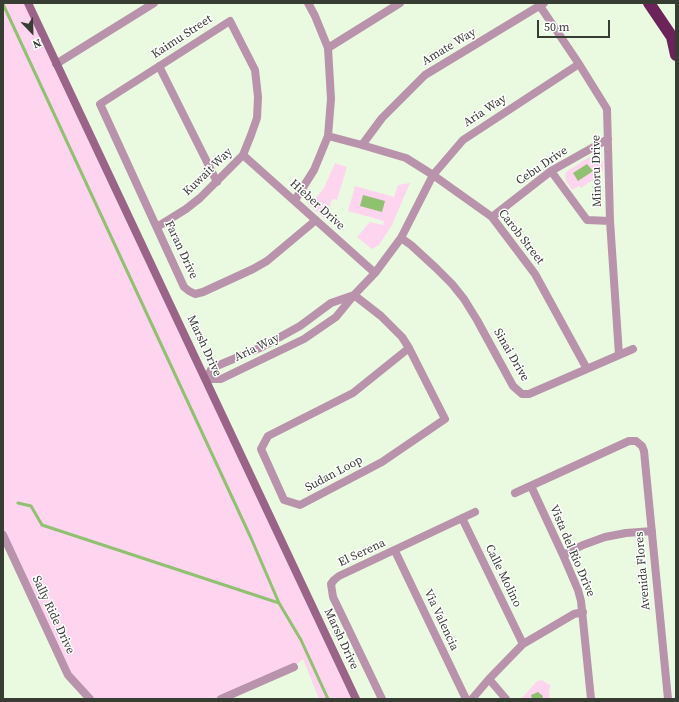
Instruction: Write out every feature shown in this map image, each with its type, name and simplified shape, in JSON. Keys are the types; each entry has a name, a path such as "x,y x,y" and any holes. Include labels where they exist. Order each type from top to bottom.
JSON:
{"highway":[{"path":"649,3 674,40 676,55"}],"street":[{"name":"Marsh Drive","path":"28,3 356,699"},
{"path":"56,64 154,3"},
{"path":"294,200 314,170 328,136 331,98 328,48 308,3"},
{"path":"328,48 400,3"},
{"name":"Minoru Drive","path":"542,5 608,109 610,221 618,355"},
{"name":"Amate Way","path":"362,145 382,118 425,75 542,5"},
{"name":"Kaimu Street","path":"100,104 230,21 255,70"},
{"name":"Aria Way","path":"354,295 331,303 300,326 262,347 212,368 206,378 221,379 304,339 336,316 375,273 401,238 433,175 463,140 580,64"},
{"path":"159,66 216,182"},
{"name":"Kuwait Way","path":"157,227 186,209 200,198 243,155 257,118 258,97 255,70"},
{"name":"Faran Drive","path":"100,104 184,287 189,292 195,294 203,292 267,261 316,220"},
{"name":"Carob Street","path":"328,136 406,158 492,216 534,274 587,369"},
{"name":"Cebu Drive","path":"492,216 551,171 608,139"},
{"name":"Hieber Drive","path":"243,155 375,273"},
{"path":"551,171 587,220 610,221"},
{"name":"Sinai Drive","path":"401,238 436,268 464,299 513,386 522,394 529,394 633,349"},
{"name":"Sudan Loop","path":"354,295 381,316 402,337 409,348 445,419 382,462 300,505 284,500 260,449 268,436 353,394 409,348"},
{"name":"Avenida Flores","path":"531,486 629,441 636,441 642,446 644,451 668,699"},
{"path":"515,493 531,486"},
{"name":"Vista del Rio Drive","path":"531,486 578,590 583,612 591,699"},
{"name":"El Serena","path":"382,699 333,597 331,584 340,576 474,512"},
{"name":"Calle Molino","path":"462,518 523,644"},
{"path":"563,555 583,545 605,537 626,533 652,531"},
{"name":"Sally Ride Drive","path":"3,535 68,675 90,699"},
{"name":"Via Valencia","path":"395,550 466,699"},
{"path":"472,699 523,644 574,614 583,612"},
{"path":"221,699 294,667"},
{"path":"489,679 506,699"}],"shaded area":[{"path":"3,3 28,3 356,699 319,699 303,659 294,667 221,699 90,699 68,675 3,535"},
{"path":"593,156 601,159 603,162 603,171 597,171 594,175 594,179 581,188 579,186 572,190 566,181 566,172"},
{"path":"335,163 347,167 337,200 332,199 326,220 309,205 306,199 308,194 315,199 324,188"},
{"path":"587,164 593,171 578,181 573,173"},
{"path":"410,183 392,225 379,245 372,249 357,237 370,222 383,225 384,221 348,211 355,186 394,197 398,185"},
{"path":"363,195 385,201 382,212 360,206"},
{"path":"542,680 551,686 549,691 550,699 524,699 523,697 537,681"},
{"path":"538,692 543,696 542,699 532,699 531,695"}],"waterway":[{"path":"3,4 251,538 279,603 301,640 328,699"},
{"path":"18,503 31,506 42,525 279,603"}]}
